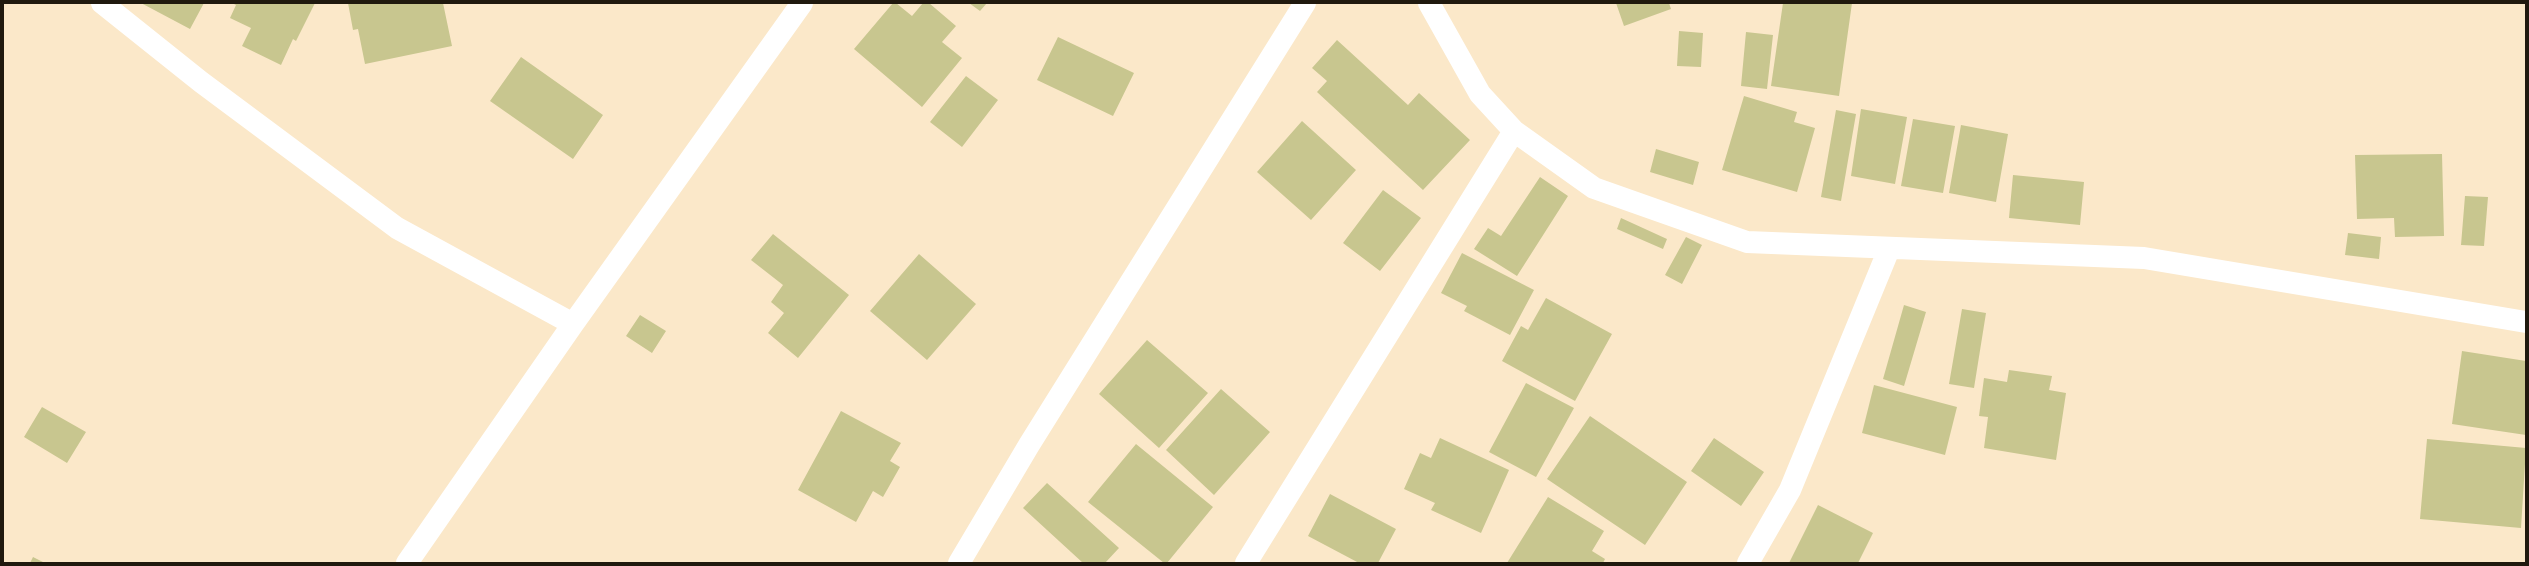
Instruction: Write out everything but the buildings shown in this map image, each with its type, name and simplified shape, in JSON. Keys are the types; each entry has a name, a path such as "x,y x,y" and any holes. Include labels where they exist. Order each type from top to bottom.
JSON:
{"street":[{"path":"102,3 201,82 397,228 573,324"},
{"path":"407,563 573,324 802,3"},
{"path":"959,563 1029,445 1305,3"},
{"path":"1429,3 1480,94 1514,131 1594,188 1747,242 1889,249 2144,258 2526,322"},
{"path":"1246,563 1514,131"},
{"path":"1748,563 1790,490 1889,249"}]}
